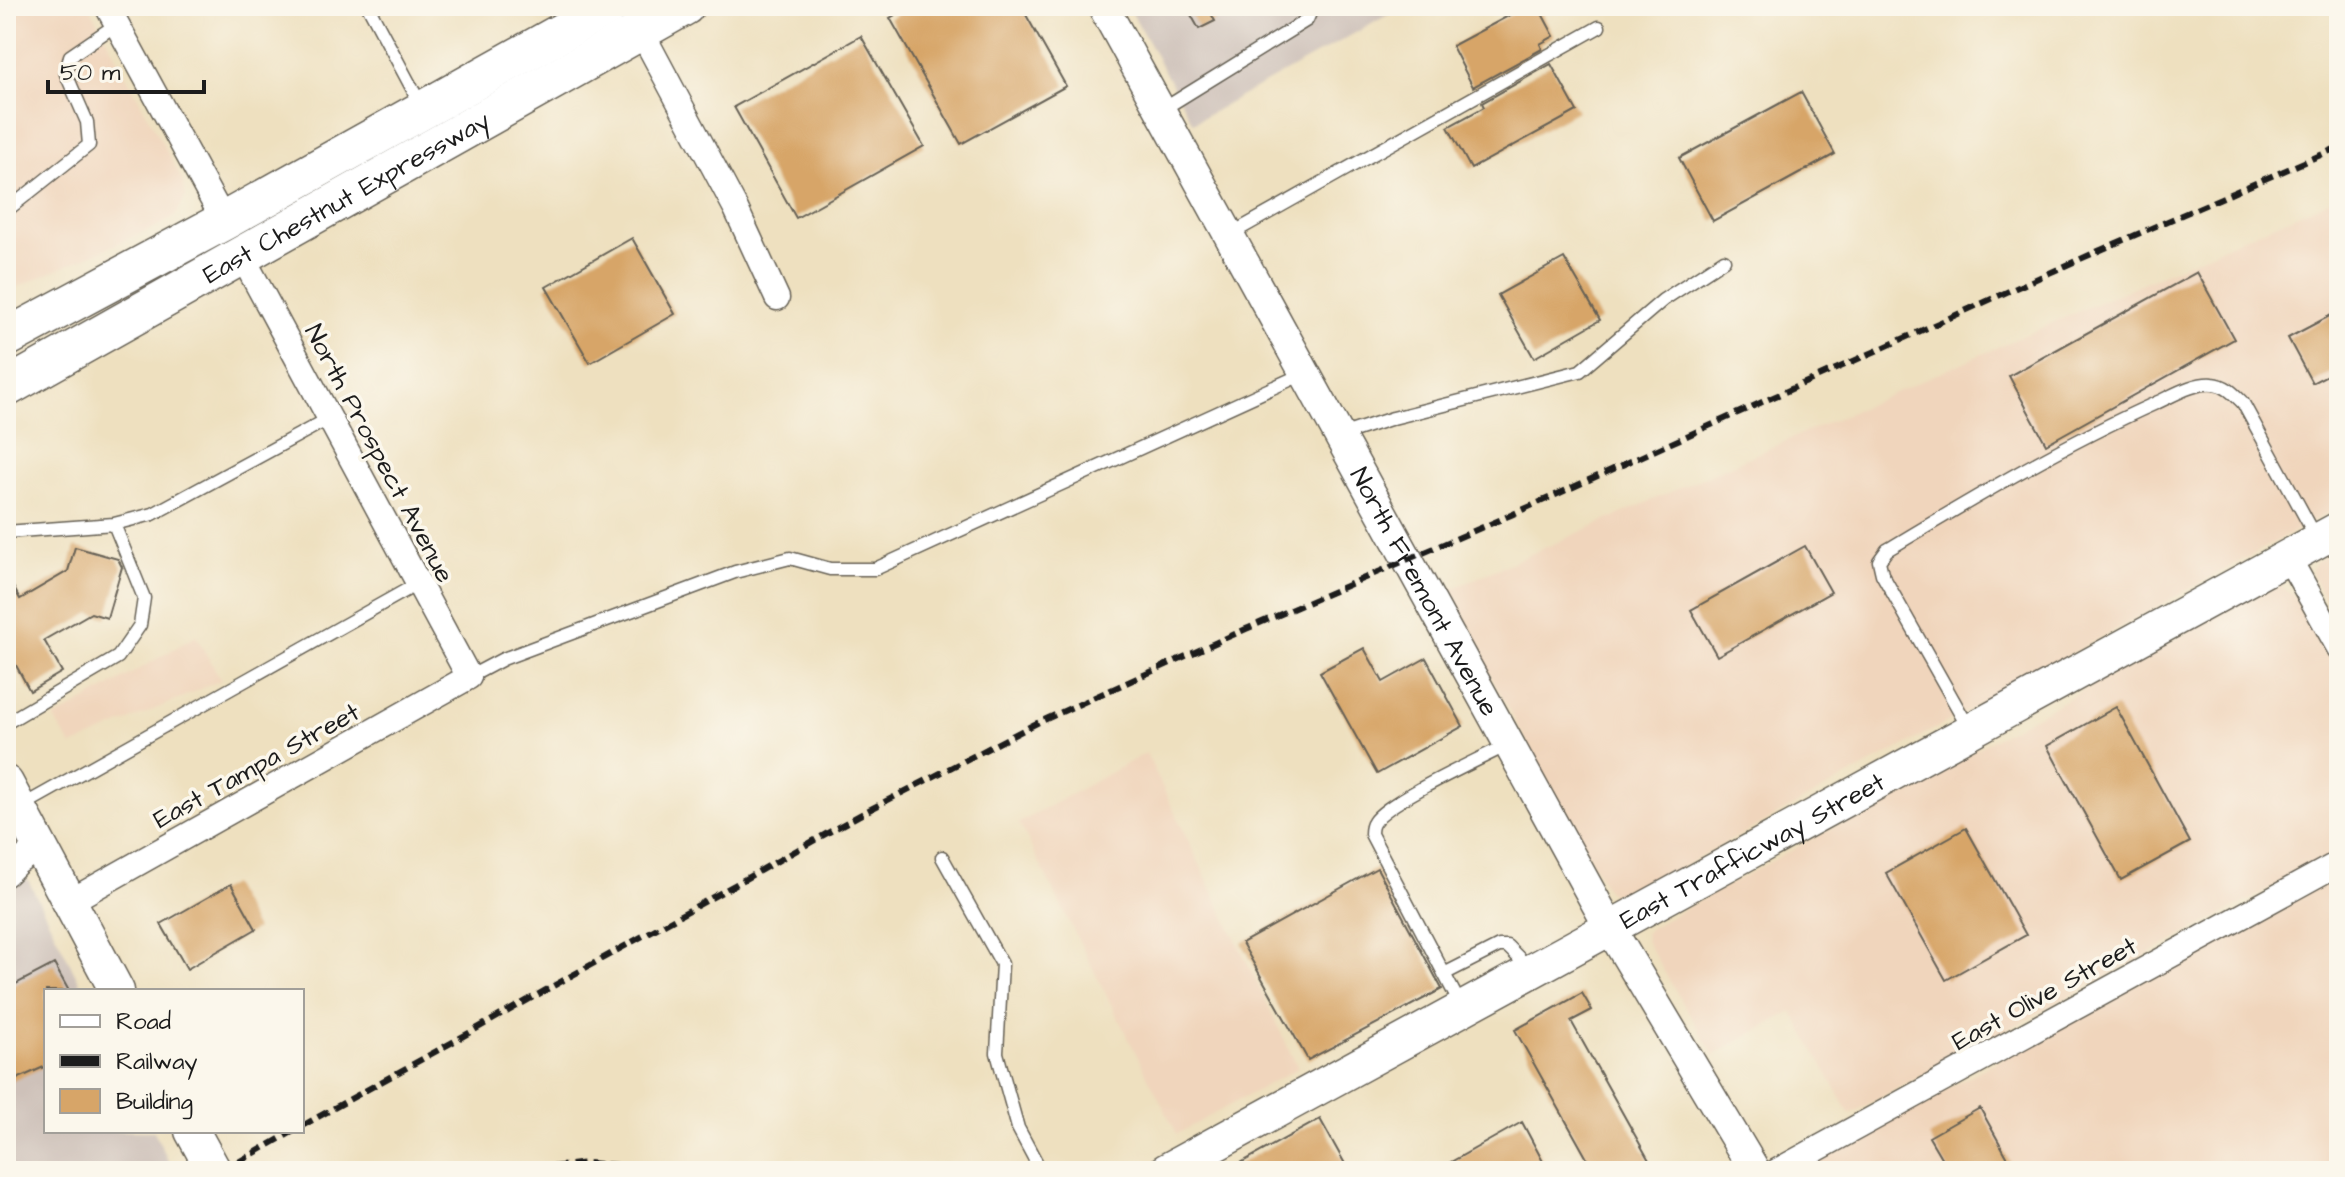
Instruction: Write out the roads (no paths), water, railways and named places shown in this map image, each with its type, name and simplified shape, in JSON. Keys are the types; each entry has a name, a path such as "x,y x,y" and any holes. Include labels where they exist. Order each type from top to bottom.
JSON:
{"main road":[{"name":"East Chestnut Expressway","path":"6,338 224,221 609,6"},
{"name":"East Chestnut Expressway","path":"6,388 685,6"},
{"name":"East Trafficway Street","path":"1166,1171 2328,535"},
{"path":"12,795 116,989"},
{"path":"193,1133 214,1171"}],"street":[{"name":"North Fremont Avenue","path":"1103,6 1610,928 1755,1171"},
{"path":"112,15 224,221"},
{"path":"641,31 736,209 777,298"},
{"name":"North Prospect Avenue","path":"242,256 469,677"},
{"path":"2288,557 2339,648"},
{"name":"East Tampa Street","path":"69,902 469,677"},
{"path":"6,874 40,847"},
{"name":"East Olive Street","path":"1777,1171 2339,863"}],"lane":[{"path":"368,6 424,110"},
{"path":"1160,111 1307,20 1313,6"},
{"path":"6,211 89,145 87,122 66,74 70,56 112,15"},
{"path":"1229,235 1599,27"},
{"path":"1339,436 1393,418 1580,371 1663,300 1724,260"},
{"path":"469,677 503,659 735,572 790,558 830,569 875,569 1305,373"},
{"path":"1970,731 1882,574 1879,561 1887,550 1996,485 2134,413 2193,387 2212,383 2228,388 2243,403 2328,535"},
{"path":"6,532 114,524 153,514 330,418"},
{"path":"6,723 118,657 140,625 144,598 114,524"},
{"path":"12,795 419,583"},
{"path":"1463,1009 1371,834 1372,824 1402,800 1509,744"},
{"path":"942,857 1002,964 997,1053 1018,1128 1041,1171"},
{"path":"1444,974 1499,946 1507,946 1532,971"}],"railway":[{"path":"304,1125 867,811 1035,724 2339,147"},
{"path":"222,1171 290,1133"},
{"path":"517,1171 587,1163 706,1171"}]}
